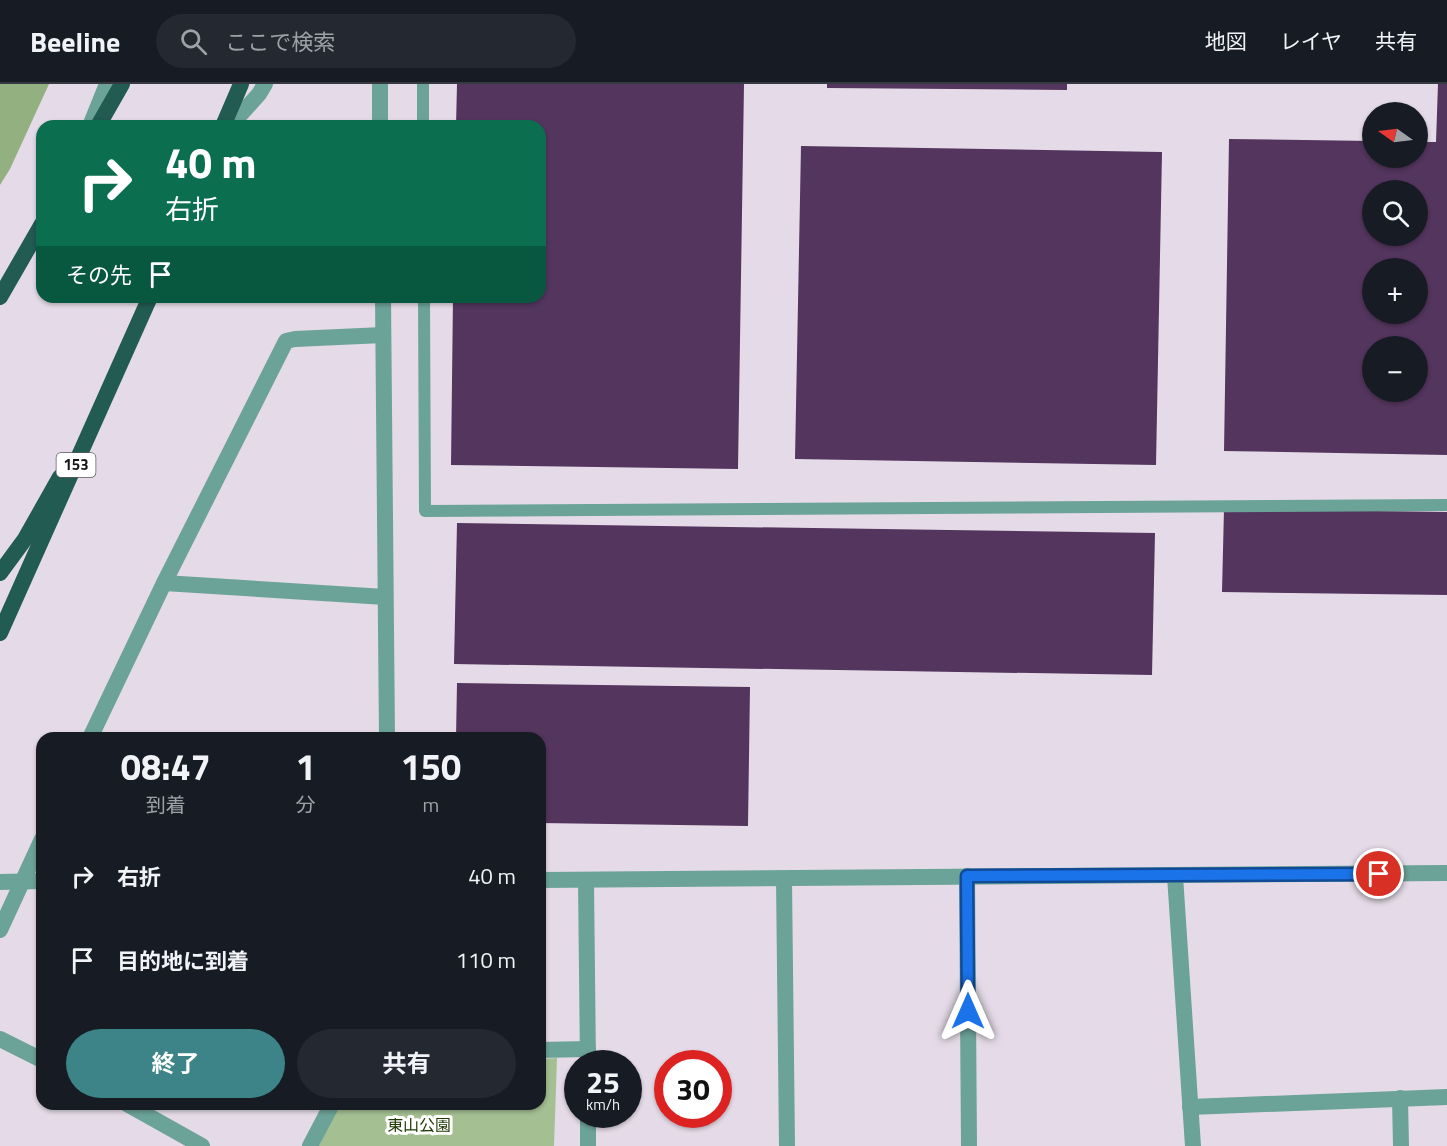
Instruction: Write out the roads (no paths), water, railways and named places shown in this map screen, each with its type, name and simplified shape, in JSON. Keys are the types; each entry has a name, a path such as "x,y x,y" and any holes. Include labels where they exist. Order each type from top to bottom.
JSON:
{"highway":[{"path":"101,120 122,84"},
{"path":"226,120 241,84"},
{"path":"0,297 36,234"},
{"name":"153","path":"0,633 147,303"},
{"name":"153","path":"0,573 25,539 121,366"}],"street":[{"path":"92,120 107,84"},
{"path":"235,120 265,84"},
{"path":"380,84 380,120"},
{"path":"383,303 387,732"},
{"path":"93,732 164,583 286,341 383,335"},
{"path":"164,583 385,597"},
{"path":"0,930 36,852"},
{"path":"546,880 1447,873"},
{"path":"967,876 969,1146"},
{"path":"1175,876 1193,1146"},
{"path":"784,879 787,1146"},
{"path":"586,880 588,1050"},
{"path":"0,882 36,881"},
{"path":"0,1039 36,1057"},
{"path":"546,1051 564,1053"},
{"path":"1190,1107 1447,1097"},
{"path":"1400,1098 1401,1146"},
{"path":"138,1110 202,1146"},
{"path":"310,1146 329,1110"},
{"path":"588,1128 588,1146"}],"lane":[{"path":"423,84 423,120"},
{"path":"424,303 425,511 1447,505"}],"park label":[{"name":"東山公園","path":"419,1125"}]}
